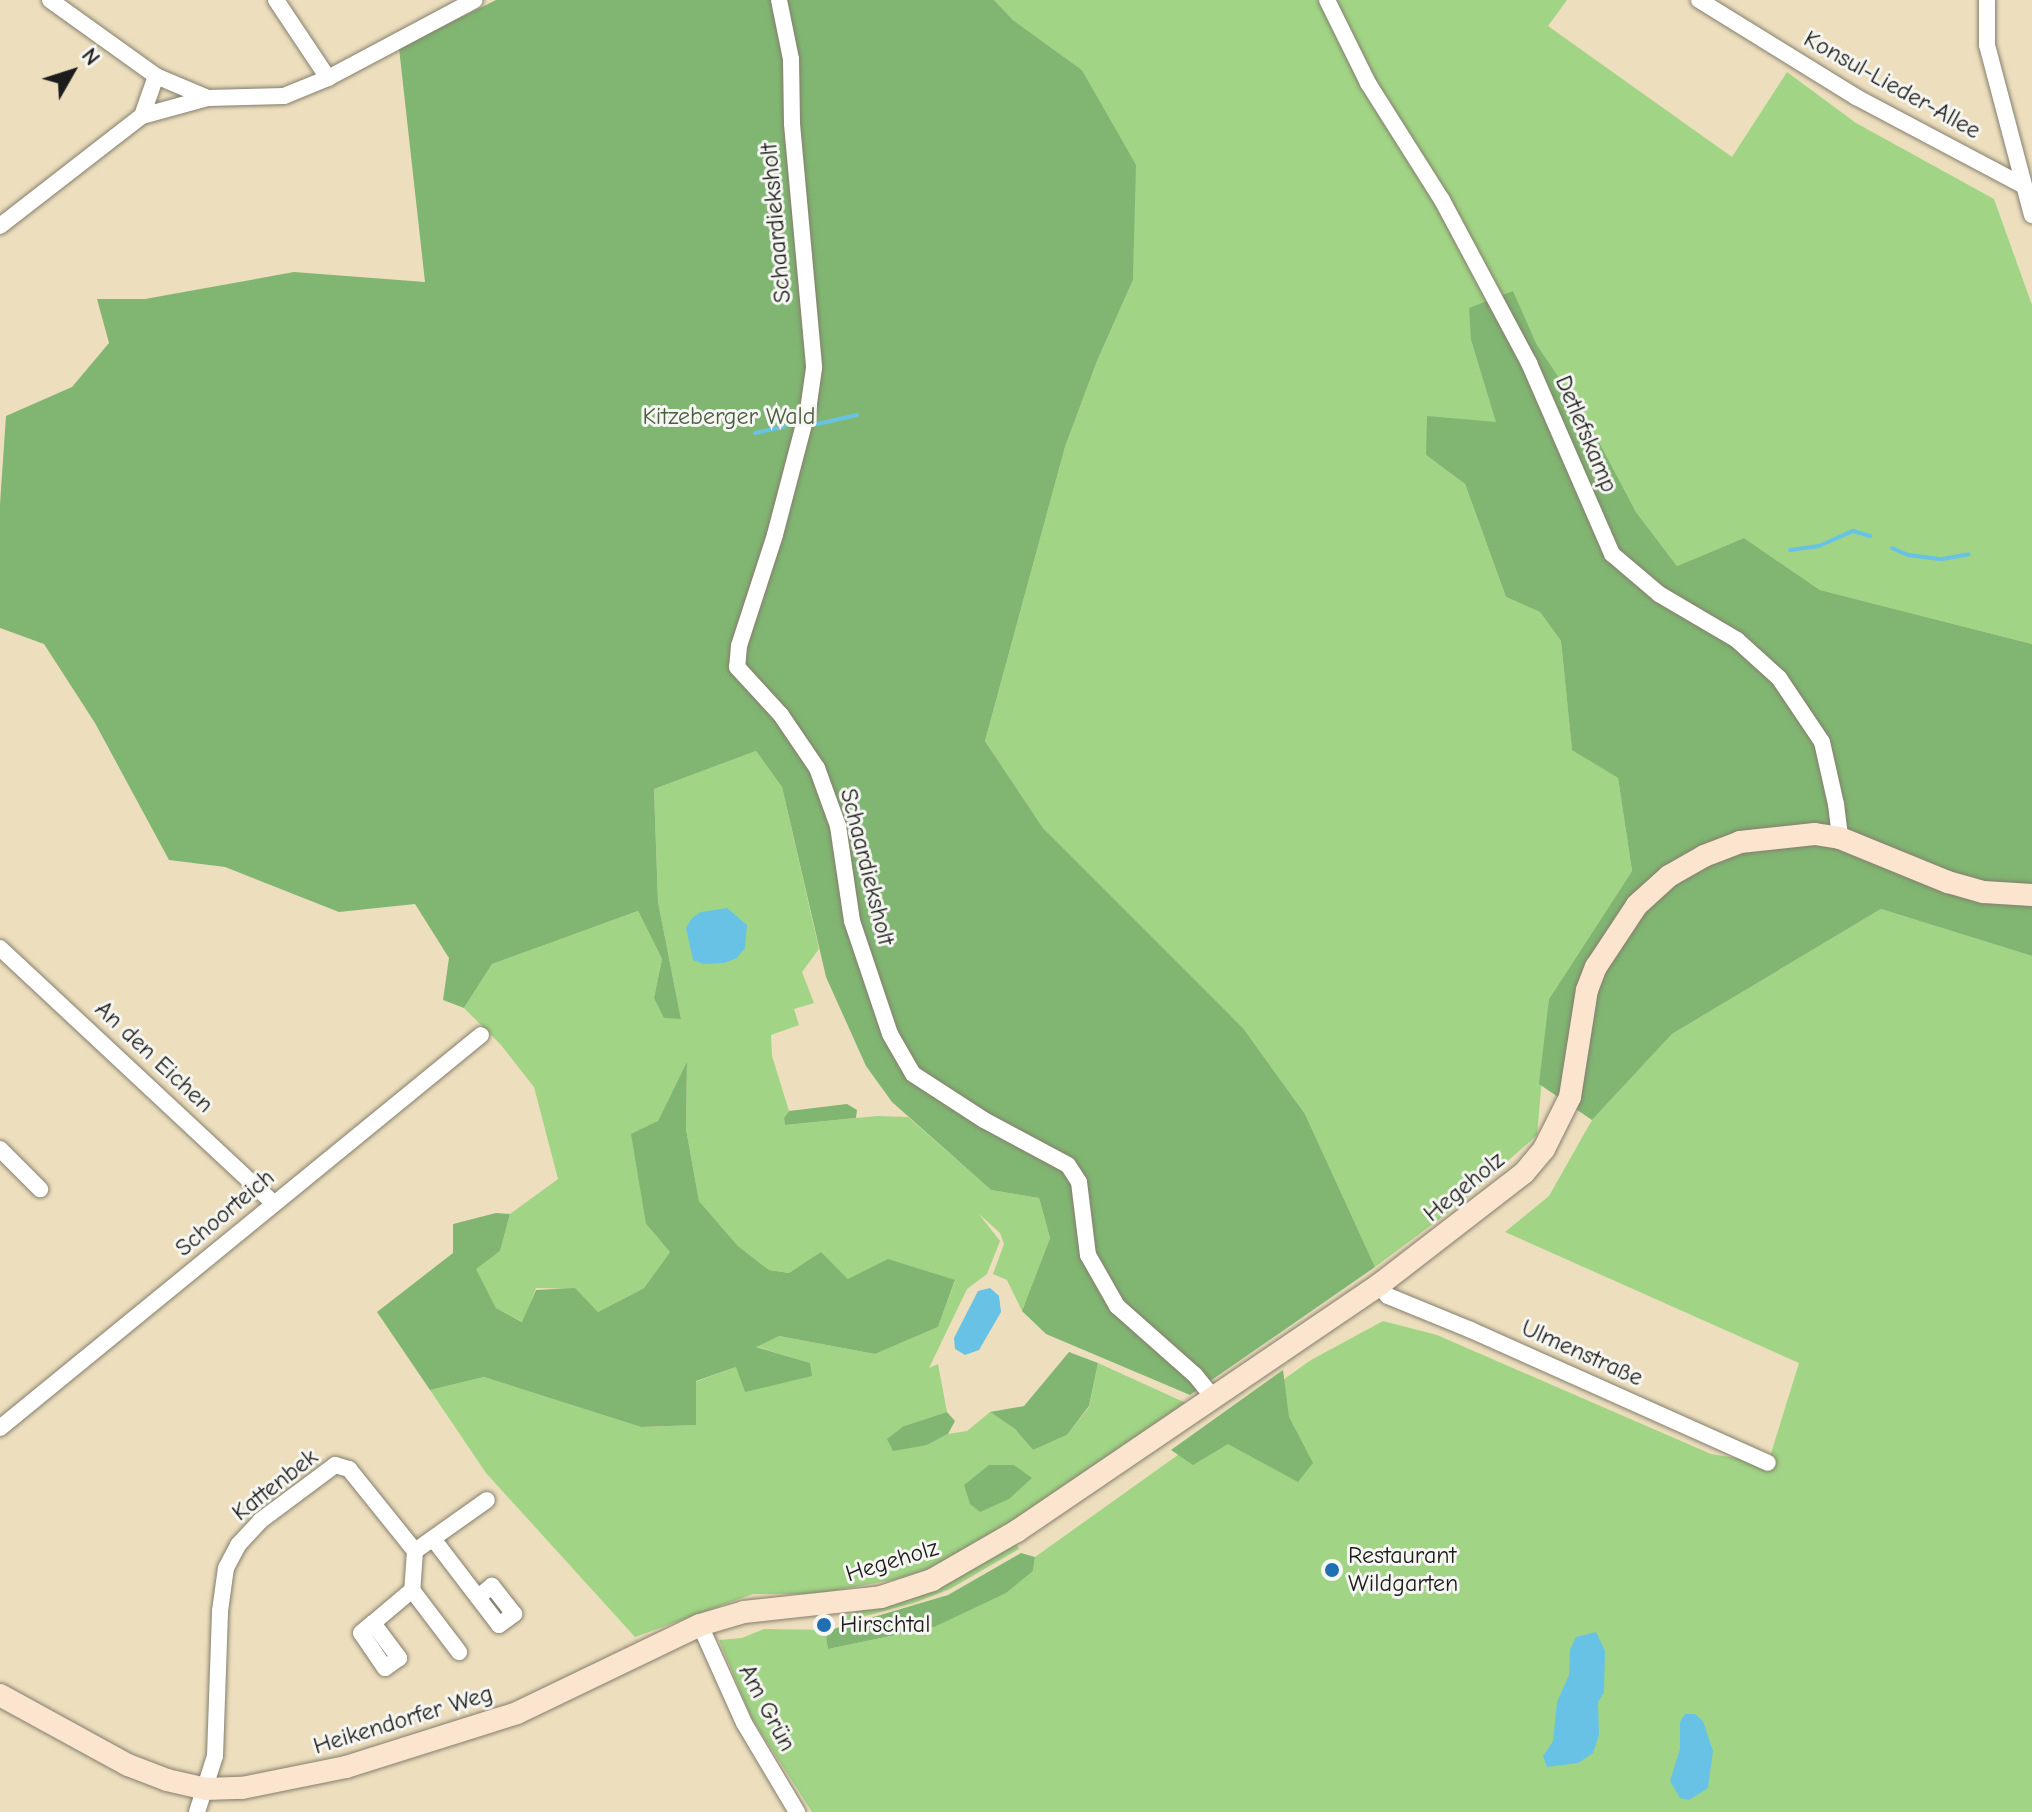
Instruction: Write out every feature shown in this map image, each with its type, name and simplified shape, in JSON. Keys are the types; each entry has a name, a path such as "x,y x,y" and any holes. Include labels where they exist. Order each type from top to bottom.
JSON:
{"street":[{"path":"50,0 156,76 208,98"},
{"path":"276,0 328,78"},
{"path":"0,226 142,116 208,98 284,96 328,78 475,0"},
{"name":"Schaardieksholt","path":"779,0 791,59 792,124 814,368 809,405 775,535 739,646 737,667 781,715 817,768 838,826 852,921 890,1034 913,1074 984,1120 1068,1165 1079,1182 1088,1255 1117,1306 1195,1375 1212,1396"},
{"name":"Detlefskamp","path":"1327,0 1368,83 1442,200 1529,363 1612,554 1659,594 1737,640 1779,678 1822,742 1840,838"},
{"name":"Konsul-Lieder-Allee","path":"1699,0 1856,97 2022,185"},
{"path":"1987,0 1987,45 2032,215"},
{"path":"142,116 156,76"},
{"name":"Hegeholz","path":"821,1606 881,1597 958,1568 1379,1285 1524,1173 1544,1149 1570,1097 1587,990 1609,942 1637,905 1669,876 1704,856 1740,842 1780,836 1840,838 1948,882 1984,892 2032,895"},
{"name":"An den Eichen","path":"0,948 273,1203"},
{"name":"Schoorteich","path":"0,1428 481,1035"},
{"path":"0,1149 40,1189"},
{"name":"Ulmenstraße","path":"1379,1285 1388,1296 1768,1463"},
{"name":"Kattenbek","path":"205,1789 215,1756 217,1733 220,1611 226,1568 238,1545 260,1521 335,1465 349,1469 415,1551"},
{"path":"459,1652 412,1590 415,1551 487,1500"},
{"path":"434,1540 478,1597"},
{"path":"373,1623 412,1590"},
{"name":"Heikendorfer Weg","path":"0,1695 128,1765 167,1780 205,1789 242,1788 346,1767 517,1713 700,1625 744,1612 821,1606"},
{"name":"Am Grün","path":"700,1625 744,1723 797,1812"},
{"path":"197,1812 205,1789"}],"green space":[{"name":"Kitzeberger Wald","path":"496,0 994,0 1013,20 1082,70 1136,165 1133,280 1097,361 1065,447 985,741 1043,828 1243,1028 1305,1114 1375,1267 1190,1395 1046,1334 1022,1311 1050,1238 1039,1198 991,1190 892,1102 866,1066 826,977 782,787 756,751 654,789 658,902 681,1019 664,1018 654,998 662,959 638,911 492,964 464,1008 443,1000 449,958 415,904 339,912 225,867 169,860 95,723 44,644 0,628 0,504 6,416 72,387 109,343 97,299 145,299 294,272 425,282 399,48"},
{"path":"994,0 1567,0 1548,26 1732,157 1787,72 1856,123 1994,199 2032,305 2032,644 1820,590 1744,538 1677,566 1636,512 1587,419 1537,345 1513,292 1471,340 1497,423 1426,455 1465,484 1506,597 1540,612 1561,641 1572,749 1618,778 1632,871 1549,999 1537,1135 1461,1203 1375,1267 1305,1114 1243,1028 1043,828 985,741 1065,447 1097,361 1133,280 1135,165 1082,70 1013,20"},
{"path":"1513,291 1537,345 1587,419 1636,512 1677,566 1744,538 1820,590 2032,644 2032,956 1881,909 1672,1034 1592,1120 1539,1084 1549,999 1632,871 1618,778 1572,750 1561,641 1540,612 1506,597 1465,484 1426,455 1427,416 1496,422 1471,340 1469,308"},
{"path":"756,751 782,787 819,949 802,972 814,1003 794,1009 799,1025 771,1035 772,1056 789,1111 784,1118 785,1125 877,1116 908,1117 991,1190 1039,1198 1050,1238 1022,1311 1007,1280 993,1274 1004,1244 1000,1233 979,1214 1000,1241 987,1274 967,1289 929,1368 938,1364 947,1412 904,1426 927,1445 948,1434 967,1431 990,1412 1015,1429 1033,1450 1067,1435 1089,1407 1098,1363 1186,1403 951,1562 897,1579 817,1594 753,1594 635,1637 486,1473 430,1390 484,1377 641,1427 696,1425 695,1382 736,1367 809,1363 755,1346 779,1336 875,1354 938,1327 955,1281 848,1279 821,1253 789,1273 769,1270 738,1246 699,1201 686,1129 687,1064 658,1121 646,1224 670,1252 644,1288 598,1312 575,1289 536,1288 523,1322 496,1308 475,1268 500,1251 510,1214 558,1179 534,1087 501,1045 464,1008 492,964 638,911 662,959 654,998 681,1019 658,902 654,789"},
{"path":"1881,909 2032,956 2032,1812 812,1812 751,1717 719,1640 742,1638 764,1629 830,1630 826,1638 828,1649 934,1627 1033,1571 1035,1557 1311,1360 1383,1321 1437,1335 1711,1454 1768,1463 1799,1363 1505,1232 1549,1196 1592,1120 1672,1034"},
{"path":"687,1062 686,1129 699,1201 738,1246 769,1270 789,1273 821,1252 848,1279 888,1259 955,1280 938,1327 875,1354 779,1336 756,1347 810,1363 812,1376 745,1392 736,1367 696,1381 696,1425 641,1427 484,1377 430,1390 377,1312 453,1253 453,1224 496,1213 510,1214 500,1251 476,1269 496,1308 522,1322 536,1290 575,1288 598,1312 644,1288 670,1252 646,1224 631,1134 658,1121"},
{"path":"847,1104 857,1110 856,1118 785,1125 784,1118 789,1111"},
{"path":"1069,1352 1098,1363 1089,1406 1067,1435 1033,1450 1015,1429 990,1412 1024,1406"},
{"path":"1283,1370 1289,1417 1313,1463 1298,1482 1228,1444 1193,1465 1171,1450"},
{"path":"947,1412 955,1421 948,1434 927,1445 893,1451 887,1439 904,1426"},
{"path":"989,1465 1014,1465 1032,1478 1009,1499 980,1512 970,1504 964,1485"},
{"path":"1015,1542 1019,1549 950,1589 914,1603 839,1623 839,1619"},
{"path":"1021,1553 1035,1557 1033,1571 1006,1593 934,1627 828,1649 826,1638 830,1630 948,1595"}],"water":[{"path":"727,908 747,925 745,948 737,958 724,963 703,964 693,960 686,928 692,918 701,912"},
{"path":"990,1288 999,1296 1001,1312 979,1350 965,1355 955,1349 954,1338 978,1291"},
{"path":"1596,1632 1605,1651 1604,1692 1598,1702 1599,1735 1593,1753 1578,1763 1547,1767 1543,1756 1553,1741 1557,1702 1569,1675 1570,1650 1576,1637"},
{"path":"1685,1714 1695,1714 1703,1721 1713,1751 1708,1788 1689,1800 1680,1798 1670,1781 1680,1749 1680,1722"}],"waterway":[{"path":"813,425 857,415"},
{"path":"755,433 784,427"},
{"path":"1790,550 1819,546 1853,531 1870,536"},
{"path":"1892,548 1908,555 1942,559 1969,554"}],"place":[{"name":"Restaurant Wildgarten","path":"1332,1570"},
{"name":"Hirschtal","path":"824,1625"}]}
